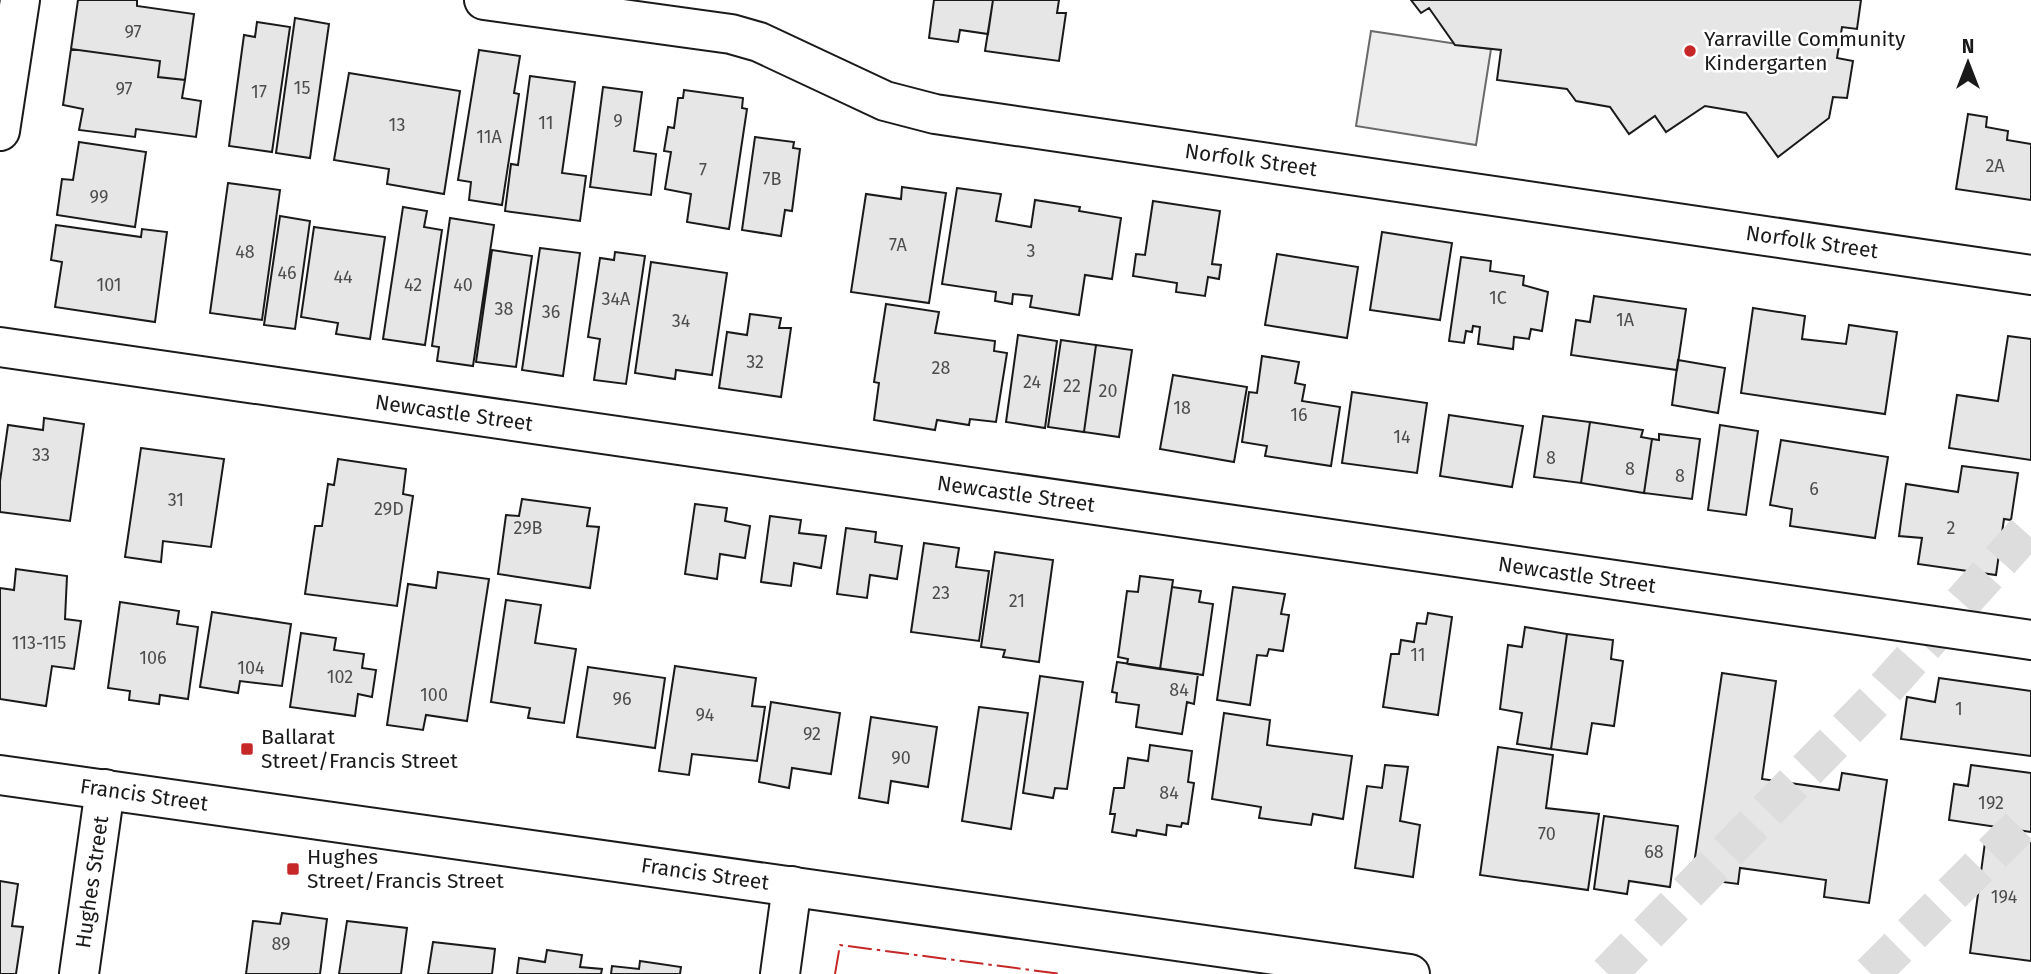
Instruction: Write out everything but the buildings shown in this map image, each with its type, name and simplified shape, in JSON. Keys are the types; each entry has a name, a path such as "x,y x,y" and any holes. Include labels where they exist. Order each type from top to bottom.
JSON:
{"street":[{"path":"0,131 20,0"},
{"name":"Norfolk Street","path":"484,0 731,34 760,42 885,101 934,114 2031,275"},
{"name":"Newcastle Street","path":"0,347 2031,640"},
{"name":"Francis Street","path":"0,775 1410,974"},
{"name":"Hughes Street","path":"79,974 105,789"},
{"path":"780,974 792,886"}],"shaded area":[{"path":"1371,31 1491,49 1476,145 1356,126"}],"tunnel":[{"path":"1608,974 1874,701 2031,526"},
{"path":"1871,974 2031,815"}],"power":[{"path":"835,974 840,945 1061,974"}],"place":[{"name":"Yarraville Community Kindergarten","path":"1690,51"},
{"name":"Ballarat Street/Francis Street","path":"247,749"},
{"name":"Hughes Street/Francis Street","path":"293,869"}]}
